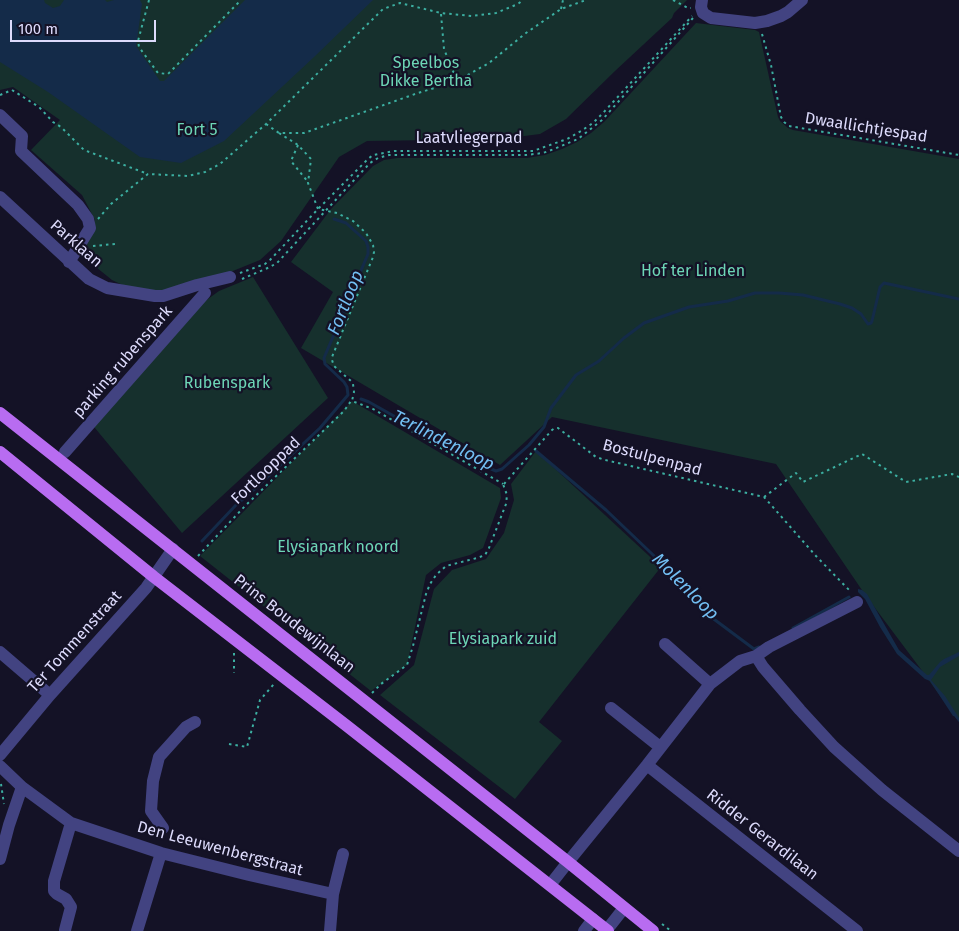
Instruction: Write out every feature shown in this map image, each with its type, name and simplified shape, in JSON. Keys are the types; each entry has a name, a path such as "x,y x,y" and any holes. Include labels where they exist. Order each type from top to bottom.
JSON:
{"main road":[{"name":"Prins Boudewijnlaan","path":"0,414 173,550 368,698 652,931"},
{"path":"0,452 154,577 607,931"}],"street":[{"path":"701,5 703,13 711,18 760,22 781,16 802,0"},
{"path":"0,115 22,136 21,151 78,205 88,219 90,228 69,262"},
{"name":"Parklaan","path":"0,197 69,262 89,279 107,288 163,296 197,285 236,278"},
{"name":"parking rubenspark","path":"65,452 205,293"},
{"name":"Ter Tommenstraat","path":"0,755 154,577 173,550"},
{"path":"550,885 710,684 740,661 756,656 769,647 857,602"},
{"path":"665,644 710,684"},
{"path":"0,652 50,695"},
{"path":"756,656 763,667 800,710 834,746 882,790 959,851"},
{"path":"610,708 660,747"},
{"path":"163,828 151,811 153,781 159,757 186,727 195,722"},
{"name":"Ridder Gerardilaan","path":"647,765 857,931"},
{"name":"Den Leeuwenbergstraat","path":"0,766 22,787 71,823 161,853 333,894"},
{"path":"0,859 4,830 22,787"},
{"path":"65,930 71,907 66,899 54,891 54,881 71,823"},
{"path":"137,931 161,853"},
{"path":"330,931 333,894 343,854"},
{"path":"607,931 624,908"},
{"path":"584,931 593,919"}],"path":[{"path":"149,0 138,41 139,47 158,73 168,74 241,0"},
{"path":"0,95 12,90 39,107 84,150 148,174 188,176 205,172 220,164 266,124 384,9 400,1 441,13 472,16 496,13 523,0"},
{"path":"561,9 564,0"},
{"path":"279,134 304,133 457,81 489,62 561,9 586,0"},
{"path":"673,0 688,8 701,5"},
{"path":"236,278 277,263 370,164 378,158 384,156 526,155 554,150 578,139 602,120 701,5"},
{"name":"Laatvliegerpad","path":"236,278 268,262 373,155 394,151 533,150 567,139 587,127 603,114 701,5"},
{"path":"441,13 444,48 457,81"},
{"name":"Dwaallichtjespad","path":"760,22 781,117 788,126 959,155"},
{"path":"266,124 298,145 311,158 308,183"},
{"path":"298,145 291,161 308,183 318,209 353,220 371,240 374,252 332,356 334,366 353,384 352,400 373,409 503,484 507,495 506,504 485,555 446,566 436,575 426,594 407,665 381,684 368,698"},
{"path":"90,228 111,204 148,174"},
{"path":"78,249 96,245 115,244"},
{"name":"Fortlooppad","path":"196,557 245,506 344,411 352,400"},
{"name":"Bostulpenpad","path":"503,484 552,430 558,428 596,456 605,460 764,497"},
{"path":"857,602 851,592 764,497 796,473 803,482 862,454 906,482 952,474 959,478"},
{"path":"234,649 234,673"},
{"path":"229,744 247,747 260,700 275,682"},
{"path":"1,784 4,804"}],"green space":[{"name":"Fort 5","path":"0,0 687,0 674,13 672,18 566,119 540,134 501,139 367,141 339,157 281,241 260,260 223,275 159,292 133,290 112,280 81,255 95,220 82,195 31,150 60,120 13,87 0,90"},
{"name":"Hof ter Linden","path":"696,23 759,32 778,117 788,128 959,159 959,722 866,596 776,464 552,417 500,465 301,348 333,292 291,262 331,209 373,166 384,160 397,158 527,158 545,155 562,149 591,133 604,122"},
{"name":"Rubenspark","path":"253,277 328,398 182,533 90,422 183,317 219,291"},
{"name":"Elysiapark noord","path":"352,401 500,488 501,498 483,548 470,555 441,563 426,575 407,665 371,691 200,556"},
{"name":"Elysiapark zuid","path":"536,451 661,567 539,722 562,741 515,799 380,695 414,665 434,589 452,570 486,559 504,533 514,500 511,484"}],"water":[{"path":"0,0 44,0 45,3 53,8 60,6 64,0 105,0 107,2 114,0 140,0 142,4 136,46 160,81 164,81 245,0 373,0 224,141 181,163 140,157 48,92 0,62"},
{"path":"858,589 867,594 899,650 927,675 944,659 959,652 959,656 940,667 931,680 945,696 959,718 959,722 930,681 925,679 897,654 865,599 858,592"}],"waterway":[{"name":"Fortloop","path":"202,541 236,505 320,428 348,395 344,382 325,364 324,358 368,254 368,247 366,241 346,223 334,219"},
{"name":"Terlindenloop","path":"361,399 481,465 496,471 502,469 529,445 544,427 551,408 576,375 599,361 644,323 689,307 728,301 755,293 779,293 803,295 852,308 861,314 868,324 872,321 880,287 884,283 959,299"},
{"name":"Molenloop","path":"536,451 606,510 671,572 707,614 754,649 759,647"},
{"name":"Molenloop","path":"793,628 849,597"}],"park label":[{"name":"Speelbos Dikke Bertha","path":"426,73"}]}
